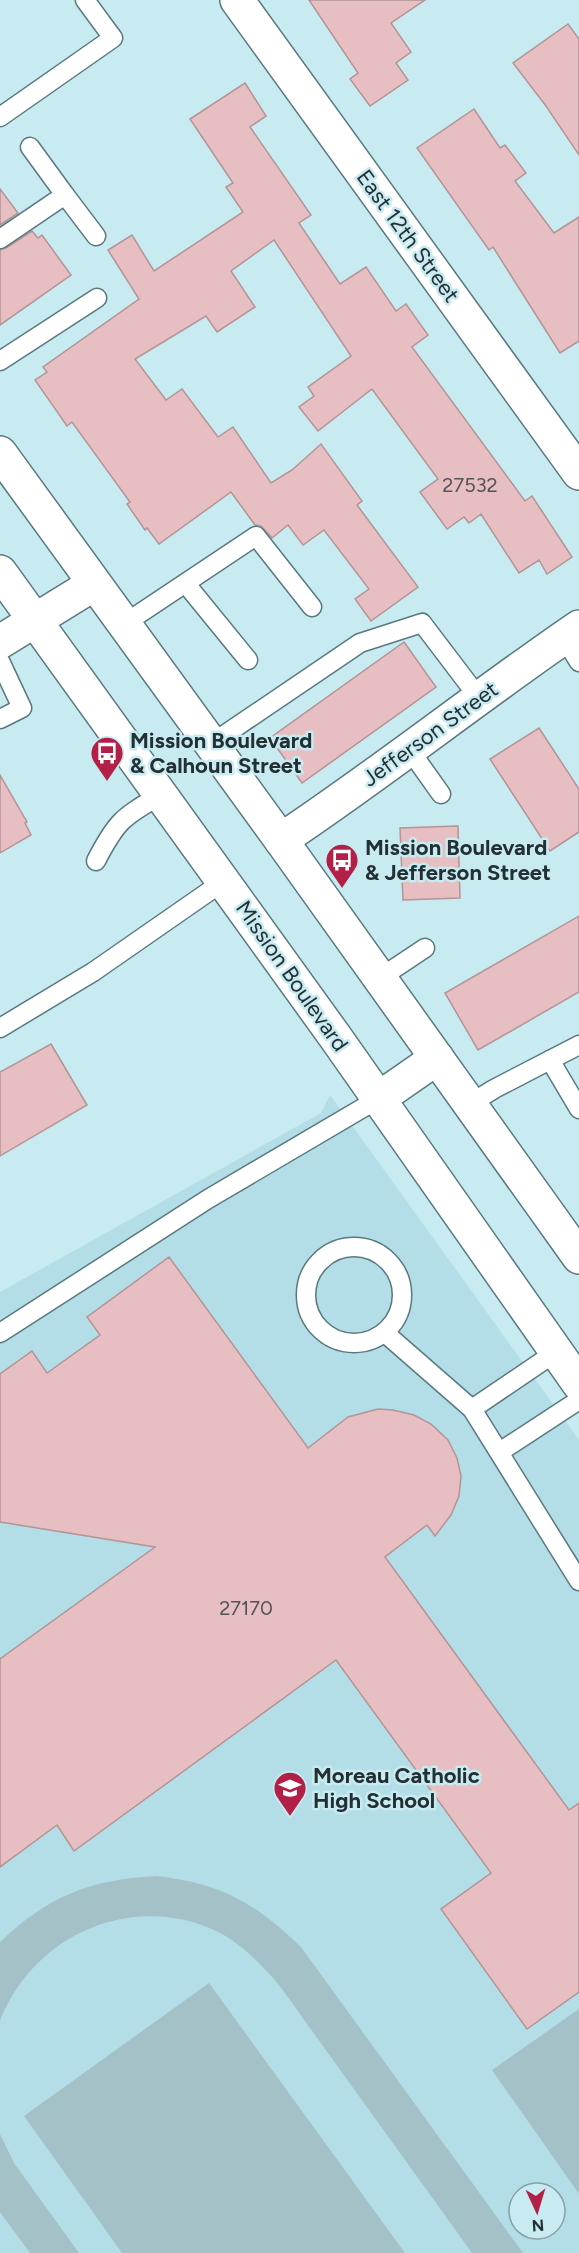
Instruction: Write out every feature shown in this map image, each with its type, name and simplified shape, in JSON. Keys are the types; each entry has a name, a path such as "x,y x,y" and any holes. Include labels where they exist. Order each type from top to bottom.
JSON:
{"main road":[{"name":"East 12th Street","path":"237,0 579,472"},
{"path":"0,453 281,840 579,1257"},
{"name":"Mission Boulevard","path":"0,572 224,881 579,1384"},
{"path":"0,642 94,584"},
{"name":"Jefferson Street","path":"281,840 319,816 479,698 574,642"},
{"path":"378,1099 437,1058"}],"lane":[{"path":"0,117 113,38 85,0"},
{"path":"30,147 96,236"},
{"path":"0,239 65,195"},
{"path":"0,361 97,298"},
{"path":"124,624 256,536 312,608"},
{"path":"186,584 248,660"},
{"path":"211,744 360,643 422,623 479,698"},
{"path":"0,661 22,708 0,719"},
{"path":"409,749 441,794"},
{"path":"96,861 109,836 119,823 135,810 161,795"},
{"path":"0,1028 93,972 224,881"},
{"path":"380,978 425,948"},
{"path":"470,1104 579,1045"},
{"path":"550,1060 579,1109"},
{"path":"0,1333 208,1199 378,1099"},
{"path":"350,1247 365,1248 380,1254 391,1264 399,1277 403,1292 401,1307 395,1322 385,1333 370,1341 354,1344 337,1341 322,1332 312,1320 306,1304 306,1287 311,1272 322,1258 335,1250 350,1247"},
{"path":"385,1333 472,1408 501,1451 579,1581"},
{"path":"472,1408 556,1352"},
{"path":"501,1451 579,1400"}],"shaded area":[{"name":"Moreau Catholic High School","path":"330,1095 579,1440 579,2253 0,2253 0,1292 321,1113"},
{"path":"157,1876 219,1890 268,1918 301,1947 507,2231 507,2241 514,2241 523,2253 472,2253 279,1985 248,1953 212,1929 180,1919 148,1916 116,1920 86,1930 59,1945 35,1966 15,1991 0,2021 0,1942 36,1912 72,1893 111,1881"},
{"path":"209,1983 405,2253 122,2253 24,2116"},
{"path":"579,2009 579,2194 492,2070"},
{"path":"0,2134 14,2163 79,2253 30,2253 0,2212"}],"building":[{"path":"309,0 425,0 391,23 411,52 396,63 408,80 370,106 350,79 358,73"},
{"path":"568,24 579,39 579,155 513,63"},
{"path":"245,83 266,116 250,127 311,215 299,223 340,284 366,267 396,311 406,304 428,335 412,347 525,501 532,496 572,557 547,574 539,560 519,573 481,514 469,523 464,517 447,529 420,492 438,479 372,389 318,431 299,407 314,396 308,387 351,356 274,240 231,271 255,307 217,332 206,316 135,359 166,400 182,389 218,437 233,427 271,483 292,470 321,444 362,501 357,505 418,587 371,621 355,599 369,589 324,530 303,545 288,525 272,538 261,526 255,525 231,492 159,544 147,528 145,530 127,504 130,502 72,422 67,426 35,380 47,372 43,367 139,299 108,250 132,235 154,271 243,212 226,187 233,183 190,119"},
{"path":"474,109 500,148 505,145 526,173 515,181 554,233 579,217 579,341 560,353 493,247 489,250 417,148"},
{"path":"0,189 18,213 0,225"},
{"path":"32,231 38,238 42,235 71,275 0,325 0,250"},
{"path":"404,642 436,687 302,783 270,738"},
{"path":"539,728 579,789 579,832 550,851 490,759"},
{"path":"0,775 27,822 25,823 31,835 0,853"},
{"path":"458,826 460,898 403,900 400,828"},
{"path":"579,916 579,992 478,1050 445,993"},
{"path":"51,1044 87,1105 0,1156 0,1072"},
{"path":"169,1257 308,1448 348,1417 378,1409 393,1410 414,1415 431,1424 448,1440 457,1458 461,1476 459,1496 451,1515 435,1536 427,1525 385,1557 569,1810 579,1803 579,1992 527,2029 441,1909 491,1873 336,1660 74,1851 57,1825 0,1867 0,1659 155,1547 0,1522 0,1374 32,1351 47,1373 100,1335 87,1317"}],"place":[{"name":"Mission Boulevard & Calhoun Street","path":"107,782"},
{"name":"Mission Boulevard & Jefferson Street","path":"342,889"},
{"name":"Moreau Catholic High School","path":"290,1817"}]}
